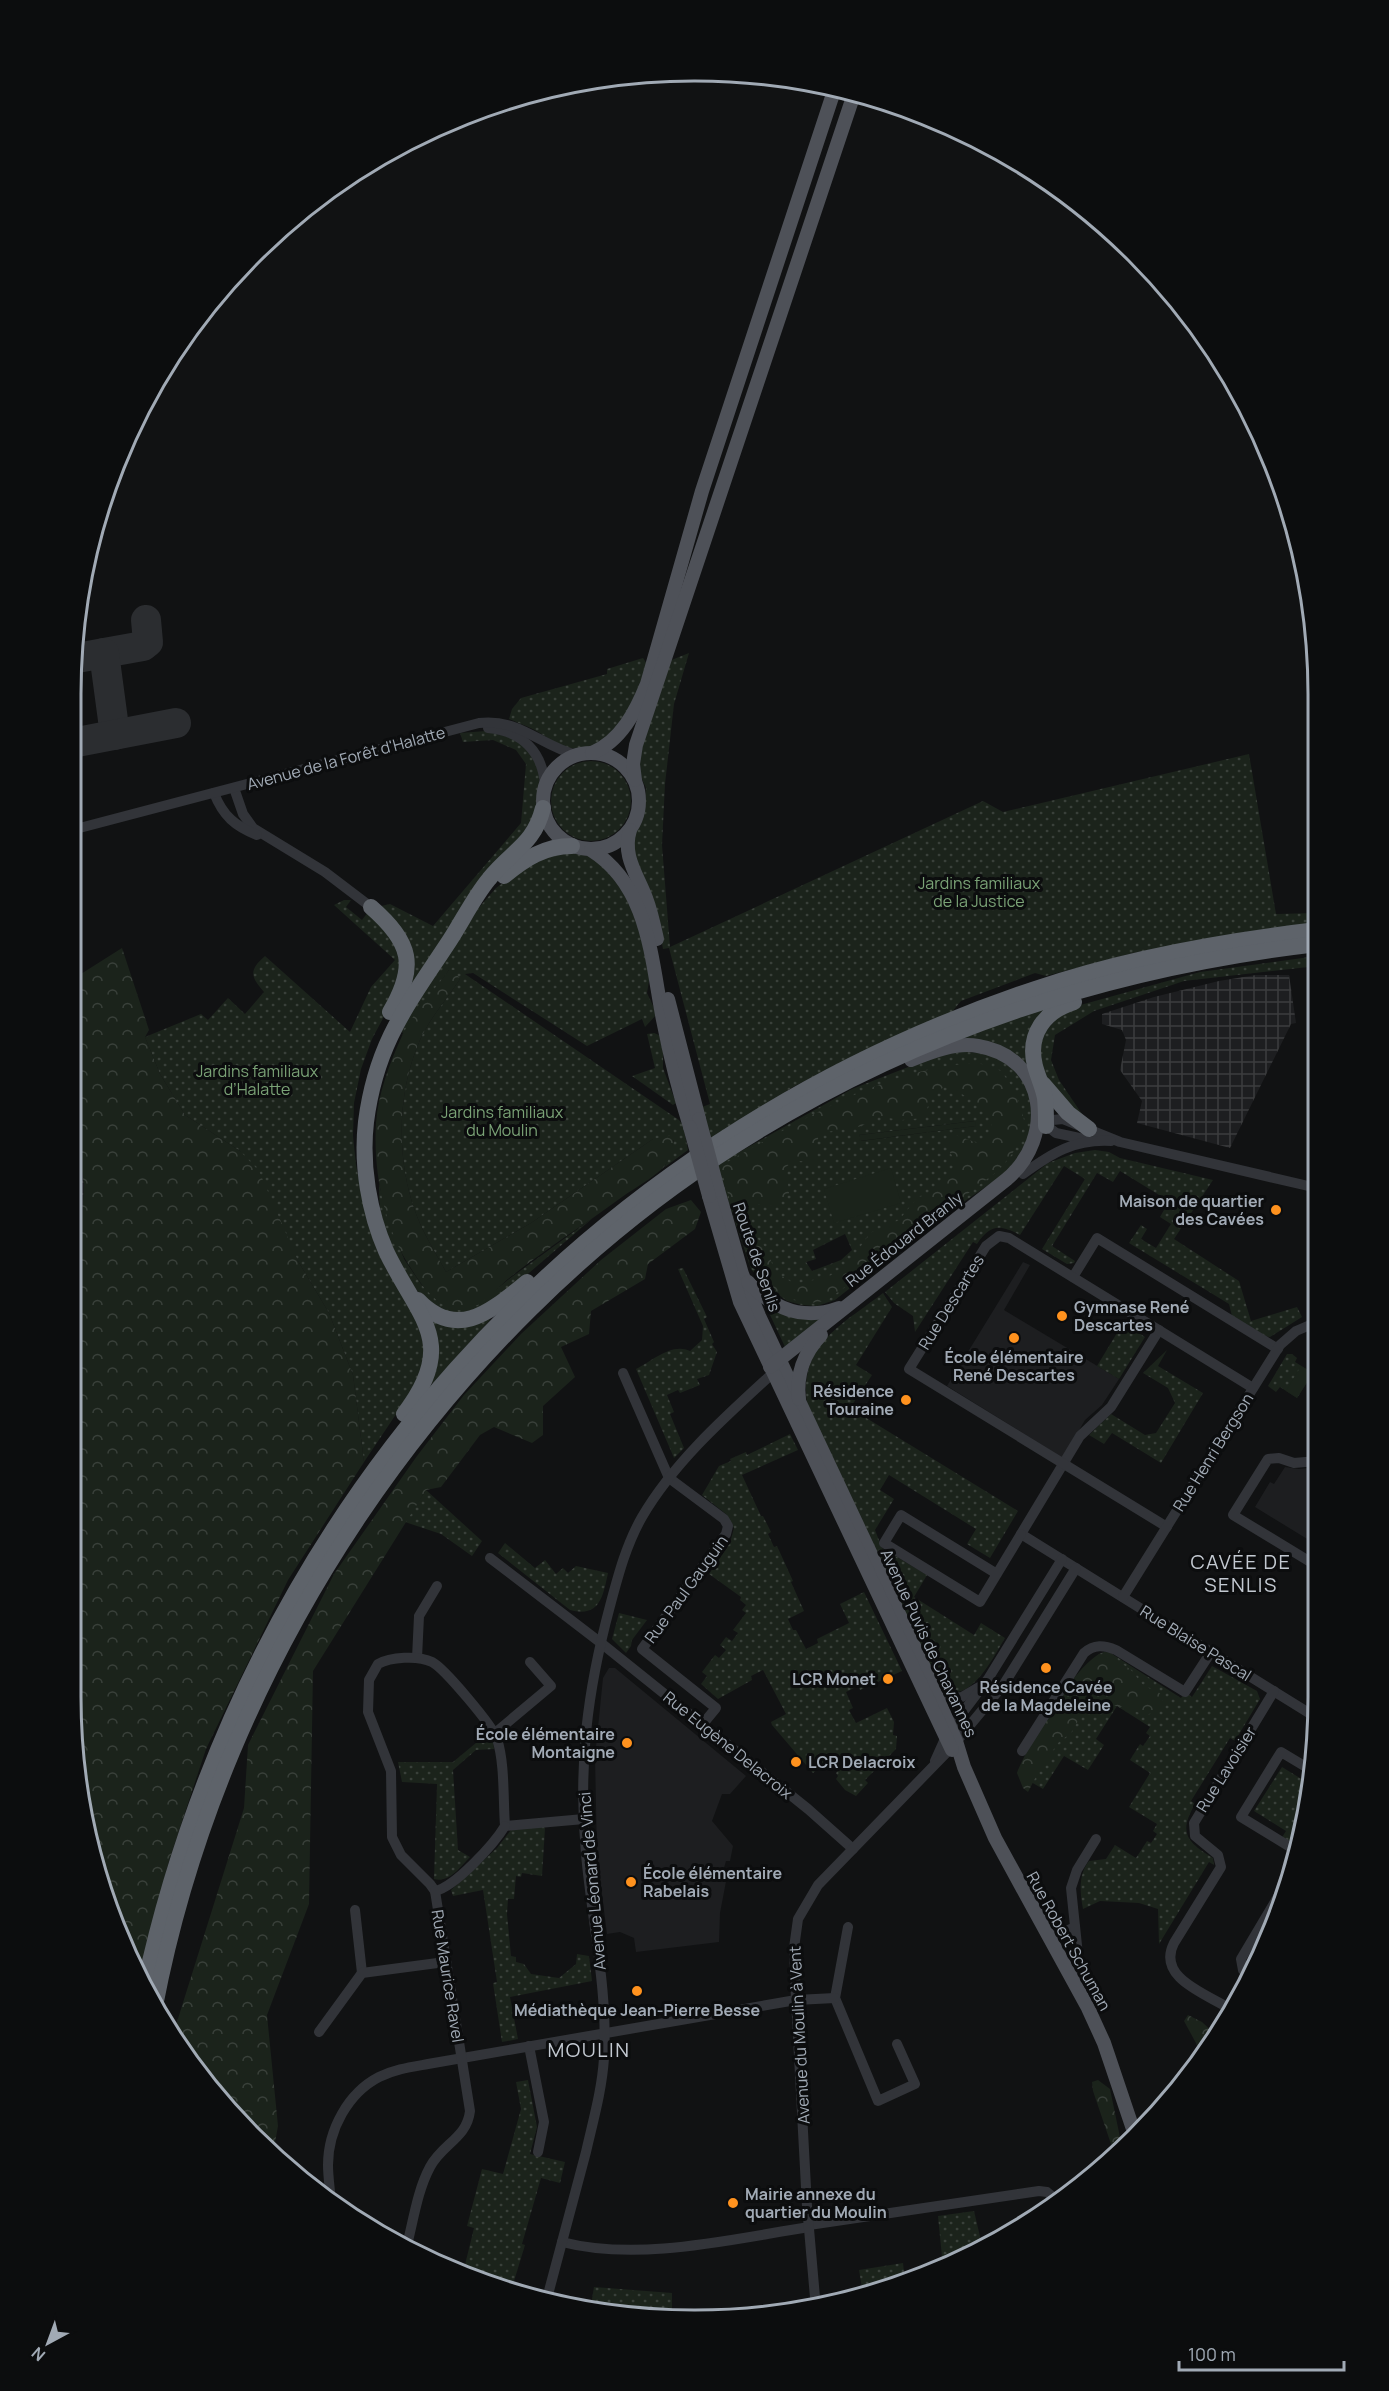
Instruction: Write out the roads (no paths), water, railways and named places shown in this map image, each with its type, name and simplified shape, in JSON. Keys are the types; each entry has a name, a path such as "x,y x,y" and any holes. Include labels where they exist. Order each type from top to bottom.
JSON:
{"highway":[{"path":"367,1113 374,1074 392,1031 489,880 532,836 543,808"},
{"path":"466,916 493,886 524,861 547,848 572,846"},
{"path":"322,1548 360,1474 415,1400 429,1373 431,1351 428,1329 411,1292 387,1251 371,1201 365,1157 367,1078 371,1053 402,990 407,970 404,949 397,933 371,907"},
{"path":"411,1292 427,1309 442,1317 461,1320 479,1317 684,1164 767,1110 853,1063 948,1021 1036,988 1123,964 1228,942 1308,931"},
{"path":"158,1994 173,1930 216,1793 243,1726 274,1660 308,1597 387,1476 443,1405 497,1345 607,1240 653,1203 717,1157 781,1117 920,1047 1015,1010 1115,980 1237,954 1308,945"},
{"path":"1040,1126 1045,1099 1034,1061 1034,1042 1040,1024 1062,1006 1175,966"},
{"path":"1040,1079 1057,1102 1089,1135"},
{"path":"148,1975 175,1871 212,1765 259,1659 283,1613 322,1548 378,1464 446,1380 528,1293 616,1215"}],"main road":[{"path":"592,753 620,733 644,691 702,491 832,97"},
{"path":"635,780 633,764 636,745 851,102"},
{"path":"591,850 613,845 630,830 640,806 639,790 626,767 607,755 592,753 577,755 557,766 545,786 543,808 552,829 559,838 572,846 591,850 609,862 629,888 640,910 671,1061 694,1123"},
{"path":"630,830 628,856 653,919 694,1123 714,1193"},
{"path":"833,1089 942,1049 965,1045 978,1046 997,1051 1019,1068 1035,1094 1040,1126"},
{"name":"Rue Édouard Branly","path":"776,1367 821,1335 1023,1174 1039,1153 1040,1126"},
{"name":"Rue Édouard Branly","path":"776,1367 850,1302 1014,1173 1025,1159 1040,1126"},
{"name":"Route de Senlis","path":"714,1193 776,1367"},
{"name":"Route de Senlis","path":"714,1193 737,1293 776,1367"},
{"path":"742,1274 765,1298 791,1311 820,1313 850,1302"},
{"path":"800,1407 798,1386 802,1365 810,1347 821,1335"},
{"name":"Avenue Puvis de Chavannes","path":"776,1367 800,1407 938,1698 951,1738"},
{"name":"Avenue Puvis de Chavannes","path":"776,1367 964,1767"},
{"name":"Rue Robert Schuman","path":"964,1767 1002,1852 1077,1986 1104,2043 1132,2126"}],"street":[{"name":"Avenue de la Forêt d'Halatte","path":"81,828 491,721 509,724 531,733 556,748 577,755"},
{"name":"Avenue de la Forêt d'Halatte","path":"458,729 491,728 518,737 539,758 545,786"},
{"name":"Avenue de la Forêt d'Halatte","path":"234,788 246,819 257,831 325,872 371,907"},
{"name":"Avenue de la Forêt d'Halatte","path":"214,793 224,814 231,822 271,840"},
{"path":"1040,1126 1053,1120 1063,1119 1089,1135"},
{"path":"1040,1126 1056,1133 1089,1135 1308,1186"},
{"name":"Rue Édouard Branly","path":"1023,1174 1089,1135"},
{"name":"Rue Descartes","path":"1167,1527 909,1370 986,1246 994,1238 1004,1236 1009,1238 1253,1389"},
{"path":"1073,1277 1097,1238 1278,1349"},
{"name":"Rue Henri Bergson","path":"1123,1597 1278,1349 1292,1333 1308,1326"},
{"path":"997,1574 901,1515 884,1543 980,1602 1064,1464 1080,1436 1112,1407 1159,1330"},
{"name":"Avenue Léonard de Vinci","path":"549,2292 598,2099 604,2058 600,1973 584,1819 583,1776 590,1688 601,1643 630,1542 646,1510 669,1478 776,1367"},
{"path":"623,1373 669,1478"},
{"path":"1308,1462 1298,1463 1275,1457 1268,1459 1233,1515 1308,1561"},
{"name":"Rue Paul Gauguin","path":"669,1478 724,1519 728,1526 726,1534 642,1649 716,1708 702,1725"},
{"name":"Rue Blaise Pascal","path":"1021,1534 1308,1712"},
{"name":"Rue Eugène Delacroix","path":"490,1558 601,1643 808,1809 853,1849"},
{"path":"951,1738 1062,1559"},
{"path":"951,1738 1000,1688 1076,1568"},
{"path":"417,1658 419,1616 437,1586"},
{"path":"1022,1751 1084,1653 1092,1647 1104,1646 1116,1650 1185,1692 1211,1652"},
{"path":"435,1891 404,1859 395,1844 391,1826 392,1771 368,1712 369,1680 375,1667 386,1660 417,1658 429,1660 436,1665 495,1733 500,1752 505,1826 584,1819"},
{"path":"495,1733 551,1686 530,1662"},
{"path":"938,1698 962,1697 988,1679"},
{"path":"988,1679 1000,1688"},
{"name":"Rue Lavoisier","path":"1225,2005 1177,1976 1170,1963 1170,1956 1173,1946 1221,1867 1218,1855 1195,1836 1194,1822 1274,1691"},
{"name":"Avenue du Moulin à Vent","path":"815,2298 796,2000 794,1941 798,1919 818,1885 934,1764 951,1738"},
{"path":"1289,1846 1241,1817 1281,1752 1304,1766"},
{"name":"Rue Maurice Ravel","path":"409,2239 430,2167 441,2152 459,2136 468,2122 470,2105 435,1891 453,1881 494,1842 505,1826"},
{"path":"1077,1986 1080,1974 1070,1894 1072,1883 1096,1839"},
{"path":"320,2032 362,1973 355,1910"},
{"path":"1244,1971 1241,1959 1267,1915"},
{"path":"848,1927 835,1998 878,2101 915,2084 897,2044"},
{"path":"1050,1938 1075,1927"},
{"path":"362,1973 445,1962"},
{"path":"330,2190 328,2165 330,2144 341,2115 356,2095 373,2081 393,2072 796,2000 835,1998"},
{"path":"529,2046 544,2122 538,2152"},
{"path":"562,2242 591,2248 638,2250 680,2246 1039,2192 1051,2196"}],"place":[{"name":"Maison de quartier des Cavées","path":"1276,1210"},
{"name":"Gymnase René Descartes","path":"1062,1316"},
{"name":"École élémentaire René Descartes","path":"1014,1338"},
{"name":"Résidence Touraine","path":"906,1400"},
{"name":"Résidence Cavée de la Magdeleine","path":"1046,1668"},
{"name":"LCR Monet","path":"888,1679"},
{"name":"École élémentaire Montaigne","path":"627,1743"},
{"name":"LCR Delacroix","path":"796,1762"},
{"name":"École élémentaire Rabelais","path":"631,1882"},
{"name":"Médiathèque Jean-Pierre Besse","path":"637,1991"},
{"name":"Mairie annexe du quartier du Moulin","path":"733,2203"}],"district":[{"name":"CAVÉE DE SENLIS","path":"1241,1572"},
{"name":"MOULIN","path":"589,2049"}],"park label":[{"name":"Jardins familiaux de la Justice","path":"979,892"},
{"name":"Jardins familiaux d’Halatte","path":"257,1080"},
{"name":"Jardins familiaux du Moulin","path":"502,1121"}]}
